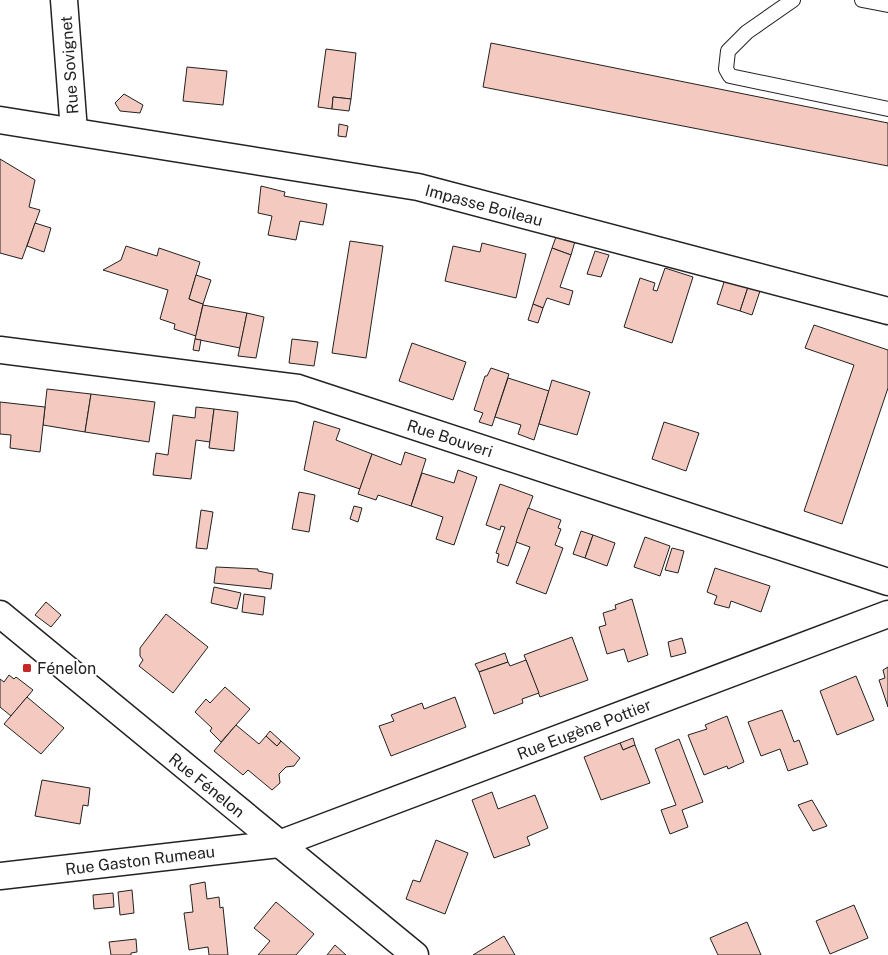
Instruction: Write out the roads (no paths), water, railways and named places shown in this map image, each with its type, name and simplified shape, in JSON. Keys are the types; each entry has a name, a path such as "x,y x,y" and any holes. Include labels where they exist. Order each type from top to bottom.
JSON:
{"street":[{"name":"Rue Sovignet","path":"64,0 74,131"},
{"name":"Impasse Boileau","path":"0,120 418,187 888,311"},
{"name":"Rue Bouveri","path":"0,350 298,388 888,582"},
{"name":"Rue Fénelon","path":"0,614 415,955"},
{"name":"Rue Eugène Pottier","path":"279,844 888,614"},
{"name":"Rue Gaston Rumeau","path":"0,876 279,844"}],"lane":[{"path":"793,0 747,32 728,51 726,68 730,76 888,109"},
{"path":"862,0 888,5"}],"place":[{"name":"Fénelon","path":"27,668"}]}
